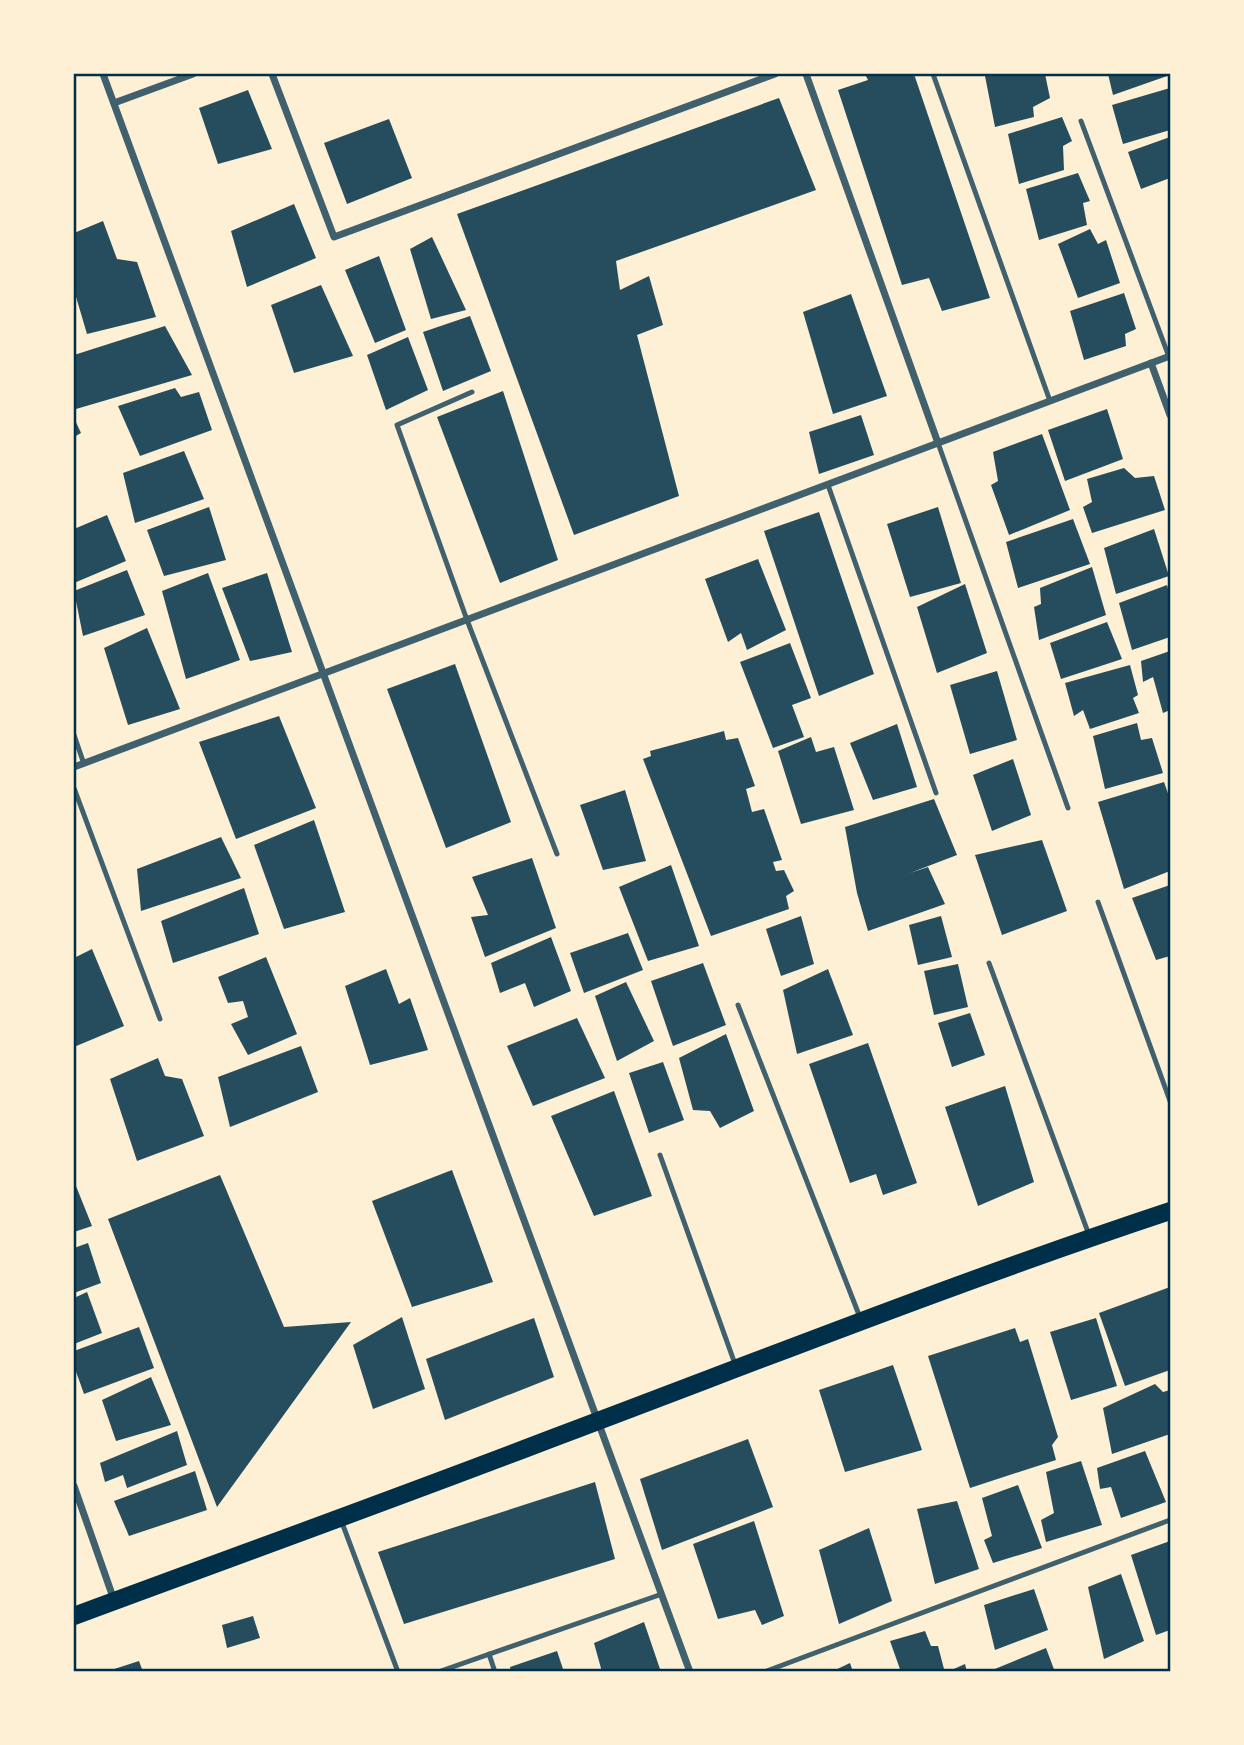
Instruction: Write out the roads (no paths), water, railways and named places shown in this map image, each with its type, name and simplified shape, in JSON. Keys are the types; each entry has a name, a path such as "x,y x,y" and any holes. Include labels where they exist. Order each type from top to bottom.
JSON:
{"main road":[{"path":"74,1616 341,1519 736,1367 1171,1211"}],"street":[{"path":"103,74 690,1671"},
{"path":"114,103 193,74"},
{"path":"272,74 334,237 775,74"},
{"path":"806,74 938,443"},
{"path":"74,767 1170,356"},
{"path":"1151,363 1171,415"},
{"path":"74,1486 115,1601"}],"lane":[{"path":"933,74 1050,401"},
{"path":"1081,121 1170,356"},
{"path":"472,392 397,425 467,620 557,854"},
{"path":"938,443 1068,808"},
{"path":"828,485 936,793"},
{"path":"74,735 84,764"},
{"path":"74,788 160,1019"},
{"path":"1098,902 1171,1101"},
{"path":"989,963 1090,1238"},
{"path":"738,1005 862,1323"},
{"path":"660,1154 736,1367"},
{"path":"341,1519 398,1671"},
{"path":"764,1671 1171,1520"},
{"path":"438,1671 662,1594"},
{"path":"489,1654 495,1671"}]}
